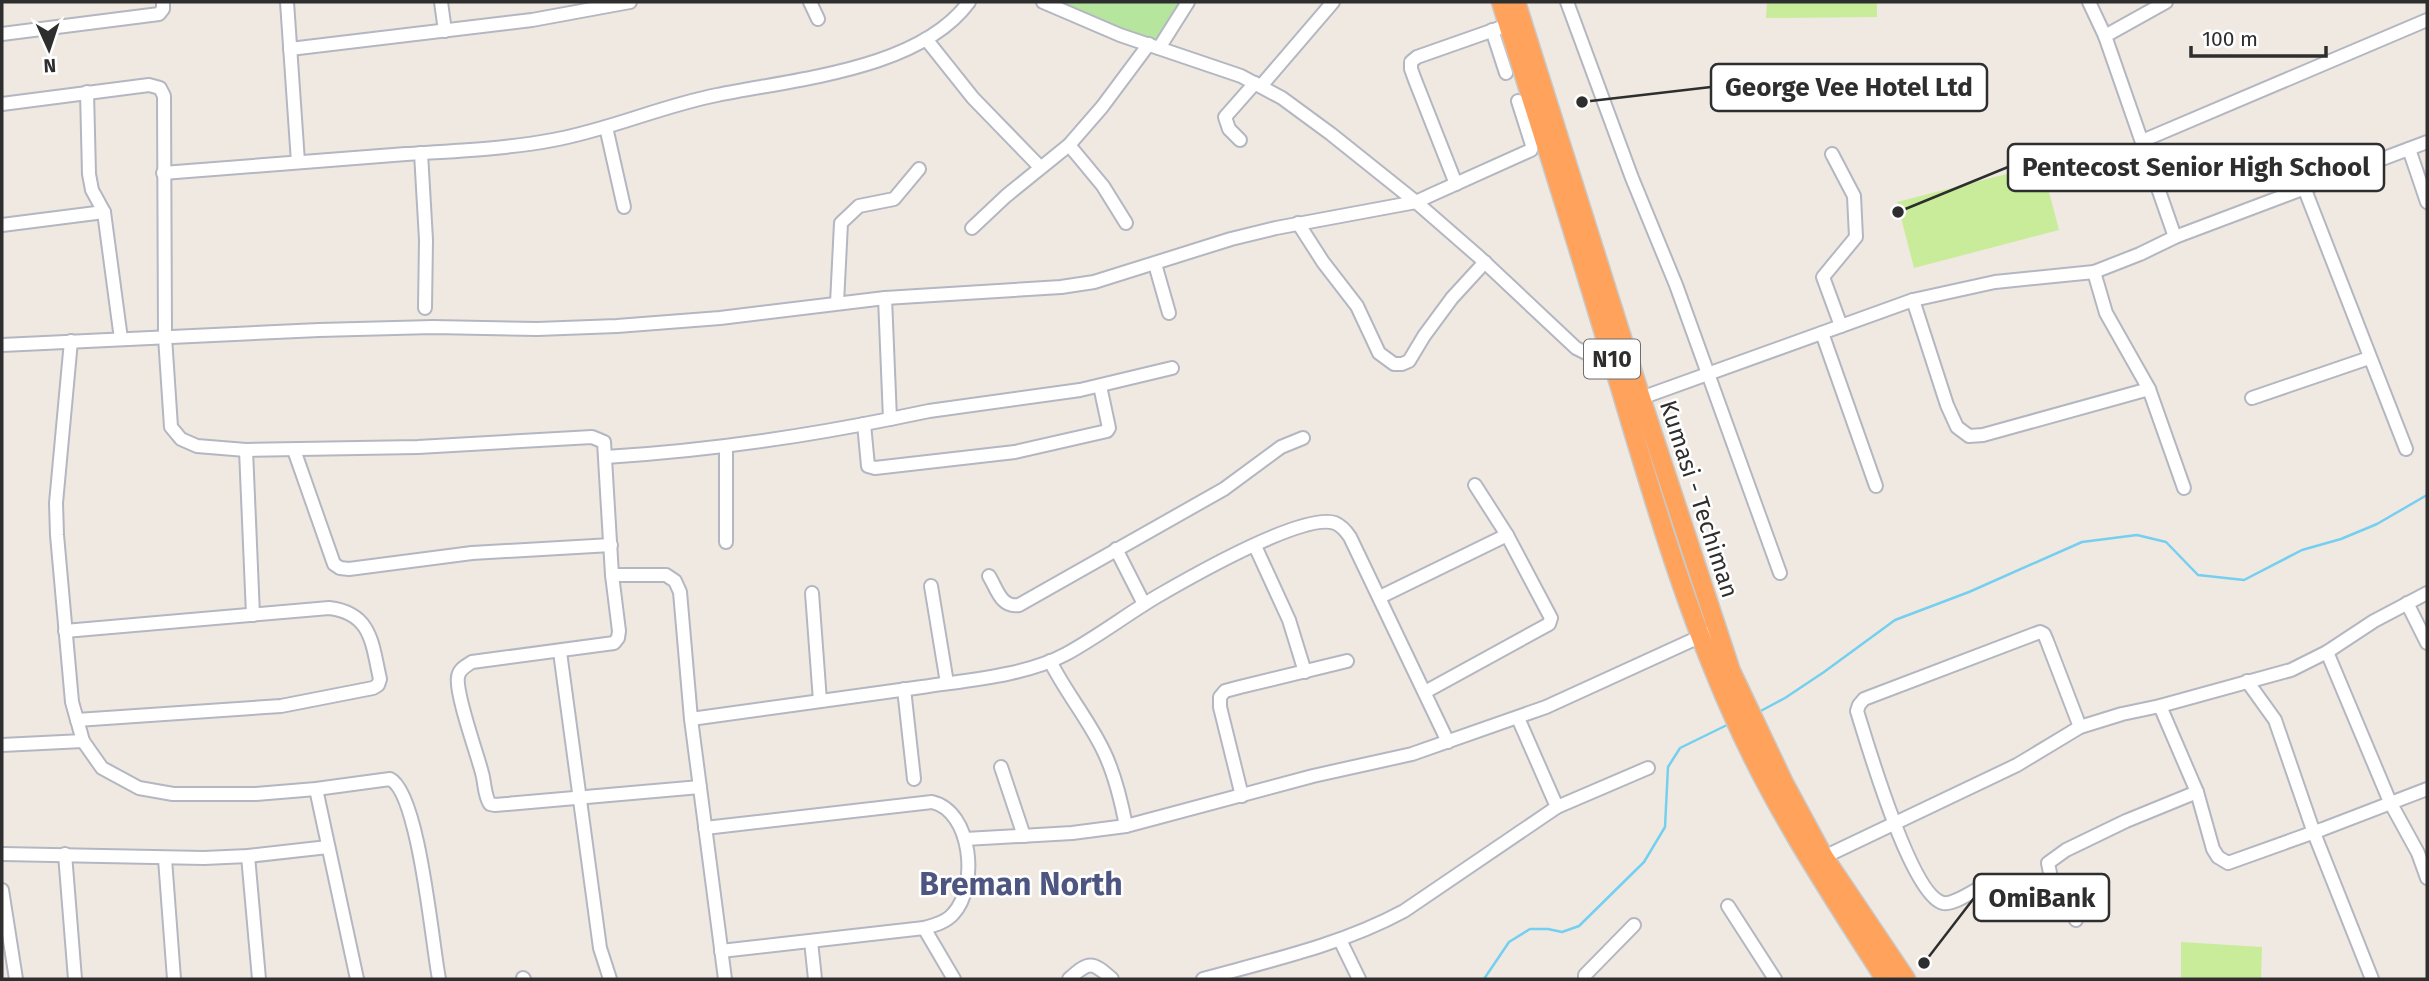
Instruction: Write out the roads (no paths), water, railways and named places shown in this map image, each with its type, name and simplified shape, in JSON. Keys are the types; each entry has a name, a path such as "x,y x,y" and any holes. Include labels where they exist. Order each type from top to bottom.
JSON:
{"highway":[{"name":"N10","path":"1501,2 1500,27 1614,367 1651,493 1789,826 1885,979"},
{"name":"Kumasi - Techiman","path":"1516,2 1640,398 1708,633"},
{"name":"N10","path":"1748,729 1824,857 1906,979"}],"street":[{"path":"2,34 159,14 163,9 163,2"},
{"path":"287,2 298,162"},
{"path":"442,2 445,31"},
{"path":"290,49 532,20 625,2"},
{"path":"810,2 818,19"},
{"path":"163,173 553,140 697,99 842,72 895,54 926,39 946,27 970,2"},
{"path":"1043,2 1120,35 1258,84 1323,128 1416,202 1485,262 1576,348 1614,367"},
{"path":"972,228 1006,196 1069,145 1188,2"},
{"path":"1240,140 1229,129 1225,117 1333,2"},
{"path":"1567,2 1632,178 1676,285 1780,573"},
{"path":"2089,2 2105,36 2175,237"},
{"path":"2105,36 2166,2"},
{"path":"2142,141 2427,20"},
{"path":"1456,184 1410,69 1411,62 1500,27 1506,73"},
{"path":"926,39 991,118 1040,167"},
{"path":"2,104 149,85 160,88 164,96 165,337 171,426 181,439 197,446 246,450 418,447 592,437 604,442 618,638 614,643 472,662 463,667 458,677 460,695 482,772 487,800 490,804 700,787"},
{"path":"87,92 89,173 92,190 104,212 121,339"},
{"path":"2,345 331,329 617,326 720,318 885,298 1061,287 1094,282 1231,239 1298,223 1416,202 1531,150 1518,101"},
{"path":"606,127 624,207"},
{"path":"1640,398 1913,300 1995,282 2094,272 2175,237 2427,142"},
{"path":"1069,145 1103,186 1126,223"},
{"path":"2409,149 2427,202"},
{"path":"421,153 426,240 425,308"},
{"path":"1832,154 1854,195 1856,237 1823,277 1841,326"},
{"path":"837,303 841,223 859,205 894,199 919,169"},
{"path":"2305,190 2406,449"},
{"path":"2,225 104,212"},
{"path":"1298,223 1323,262 1357,306 1379,353 1394,364 1409,361 1452,298 1485,262"},
{"path":"1155,264 1169,313"},
{"path":"2094,272 2111,324 2148,389 2184,488"},
{"path":"885,298 890,419"},
{"path":"1913,300 1947,405 1957,426 1969,436 1983,435 2148,389"},
{"path":"1822,332 1876,486"},
{"path":"71,341 56,503 72,702 83,741 102,768 139,788 173,794 316,789 390,779 396,782 401,789 425,881 439,979"},
{"path":"2252,398 2369,358"},
{"path":"606,457 726,446 929,411 1100,386 1172,368"},
{"path":"864,424 868,467 1015,452 1107,431 1109,428 1100,386"},
{"path":"989,576 1004,603 1019,605 1224,489 1282,447 1303,438"},
{"path":"726,446 726,542"},
{"path":"246,450 253,615"},
{"path":"294,450 334,564 340,568 472,553 611,545"},
{"path":"1425,692 1549,624 1551,618 1507,535 1475,485"},
{"path":"691,719 985,677 1050,661 1221,561 1282,533 1318,522 1333,522 1343,527 1350,537 1448,742"},
{"path":"1380,597 1507,535"},
{"path":"1255,546 1289,620 1305,673"},
{"path":"1116,549 1144,604"},
{"path":"612,575 666,575 675,581 680,592 691,719 725,979"},
{"path":"931,586 947,683"},
{"path":"812,593 820,701"},
{"path":"1824,857 2017,765 2080,727 2291,670 2427,593"},
{"path":"2407,603 2427,643"},
{"path":"65,631 328,608 342,610 355,616 365,626 372,641 380,680 373,688 281,706 77,720"},
{"path":"1983,886 1952,902 1938,901 1920,877 1894,825 1857,711 1858,705 1864,699 2039,632 2044,634 2080,727"},
{"path":"965,839 1072,833 1126,825 1313,776 1401,757 1518,718 1708,633"},
{"path":"560,652 600,948 610,979"},
{"path":"2327,652 2390,802 2418,853 2427,878"},
{"path":"1050,661 1061,684 1103,749 1114,773 1126,825"},
{"path":"1242,796 1220,707 1220,697 1225,691 1347,661"},
{"path":"2247,681 2275,720 2314,833 2372,979"},
{"path":"904,689 914,779"},
{"path":"2160,706 2197,792 2213,849 2218,857 2228,863 2427,789"},
{"path":"1518,718 1557,807"},
{"path":"2,745 83,741"},
{"path":"1001,767 1024,836"},
{"path":"1203,979 1340,940 1404,911 1557,807 1648,768"},
{"path":"316,789 357,979"},
{"path":"2076,920 2052,883 2048,863 2066,850 2126,821 2197,792"},
{"path":"705,828 932,802 944,805 954,814 965,839 968,863 966,887 959,907 941,923 924,928 721,951"},
{"path":"2,854 165,859 248,856 328,847"},
{"path":"65,854 75,979"},
{"path":"248,856 259,979"},
{"path":"165,859 174,979"},
{"path":"2,890 16,979"},
{"path":"1728,906 1775,979"},
{"path":"1585,979 1585,975 1634,925"},
{"path":"924,928 954,979"},
{"path":"1340,940 1359,979"},
{"path":"811,941 815,979"},
{"path":"1069,979 1090,964 1098,966 1112,979"}],"waterway":[{"path":"1757,713 1824,672 1895,620 1969,592 2082,542 2137,535 2166,542 2198,575 2244,580 2302,550 2341,539 2377,524 2427,495"},
{"path":"1484,979 1509,942 1530,929 1562,932 1579,926 1644,862 1665,827 1668,767 1680,748 1729,724"}],"place":[{"name":"George Vee Hotel Ltd","path":"1582,102"},
{"name":"Pentecost Senior High School","path":"1898,212"},
{"name":"OmiBank","path":"1924,963"}],"district":[{"name":"Breman North","path":"1021,884"}]}
